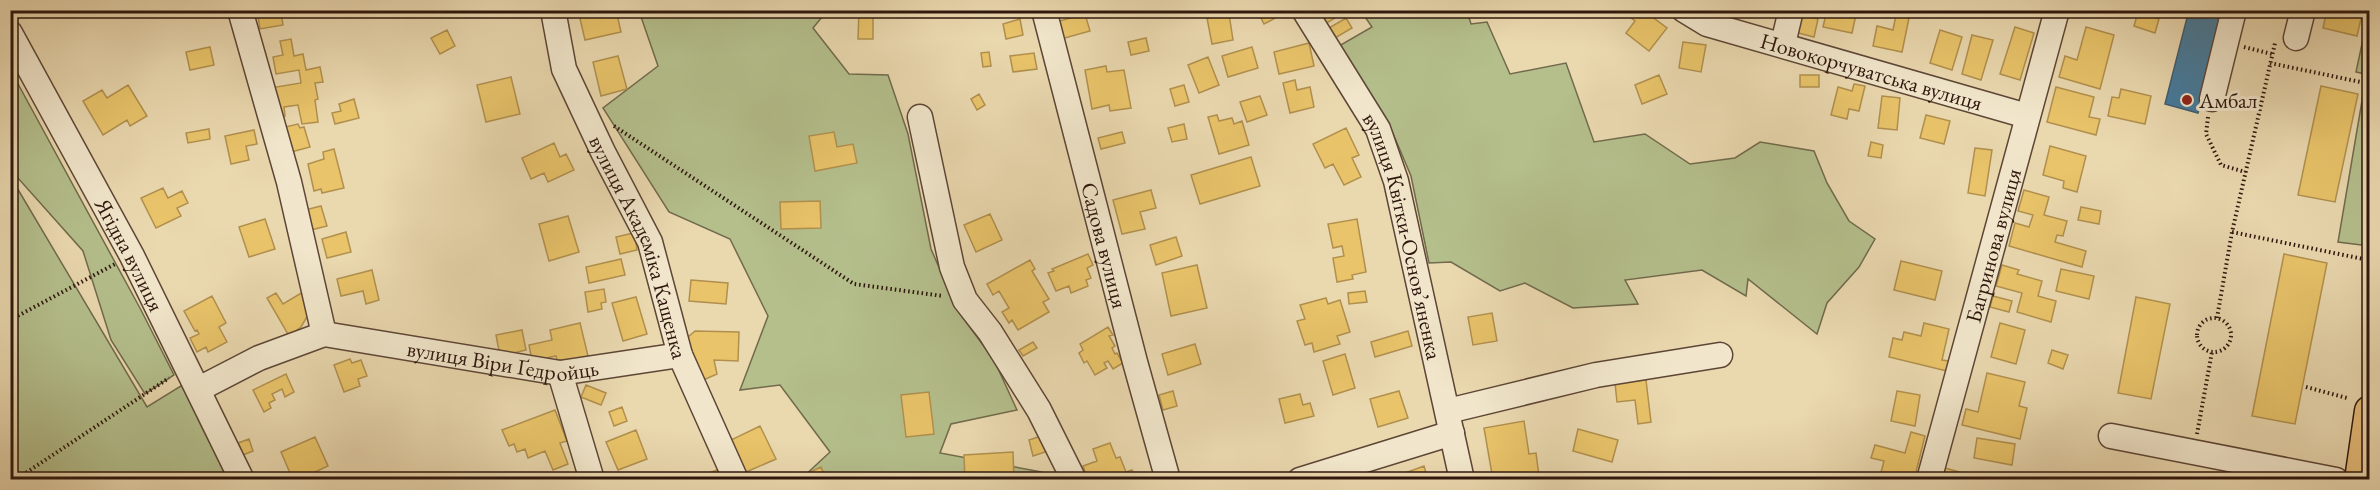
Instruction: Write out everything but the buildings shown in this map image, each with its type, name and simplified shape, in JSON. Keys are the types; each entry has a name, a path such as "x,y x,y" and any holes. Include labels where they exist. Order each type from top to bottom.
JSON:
{"main road":[{"path":"2358,404 2360,480"}],"street":[{"path":"240,10 289,182 324,334"},
{"name":"вулиця Академіка Кащенка","path":"553,10 564,69 650,242 681,355 736,480"},
{"name":"Садова вулиця","path":"1044,10 1135,362 1168,480"},
{"name":"вулиця Квітки-Основ’яненка","path":"1305,10 1377,129 1396,181 1462,480"},
{"name":"Новокорчуватська вулиця","path":"1684,10 1707,24 2027,116"},
{"path":"1783,44 1791,10"},
{"name":"Багринова вулиця","path":"1929,480 2057,10"},
{"path":"2211,99 2234,10"},
{"path":"2296,38 2303,10"},
{"name":"Ягідна вулиця","path":"10,33 132,256 242,480"},
{"path":"920,117 952,267 965,300 990,332 1039,410 1074,480"},
{"name":"вулиця Віри Ґедройць","path":"199,389 259,358 324,334 560,373 681,355"},
{"path":"1300,480 1450,422 1596,375 1720,355"},
{"path":"560,373 592,480"},
{"path":"2111,436 2336,480"}],"path":[{"path":"2217,318 2232,232 2272,54 2275,44 2296,38"},
{"path":"2226,43 2272,54"},
{"path":"2270,63 2370,84"},
{"path":"2211,99 2206,134 2221,165 2245,172"},
{"path":"581,105 854,284 965,300"},
{"path":"2232,232 2368,260"},
{"path":"10,320 132,256"},
{"path":"2211,318 2217,318 2227,324 2231,334 2230,340 2223,349 2212,352 2207,351 2199,343 2197,333 2202,323 2211,318"},
{"path":"2193,452 2212,352"},
{"path":"15,480 187,366"},
{"path":"2306,387 2358,404"}],"green space":[{"path":"639,11 827,11 813,28 849,74 888,75 908,134 931,249 958,311 994,360 1017,410 951,424 940,453 1042,472 1041,479 801,479 830,452 780,385 740,390 768,316 730,239 669,212 603,108 658,66"},
{"path":"1361,11 1467,11 1471,24 1487,22 1510,74 1566,63 1594,142 1645,134 1690,164 1735,158 1760,142 1814,151 1827,183 1849,221 1875,239 1859,267 1827,303 1817,334 1748,279 1746,296 1702,270 1625,280 1638,304 1573,308 1525,283 1500,291 1451,262 1429,263 1411,176 1389,124 1339,46 1372,27"},
{"path":"2369,11 2369,75 2356,72"},
{"path":"11,71 174,375 145,394 111,340 83,251 17,177 11,153 13,134 10,131"},
{"path":"2364,89 2370,91 2369,246 2338,242"},
{"path":"10,176 147,407 184,384 228,479 11,479"}],"place":[{"name":"Амбал","path":"2187,100"}]}
